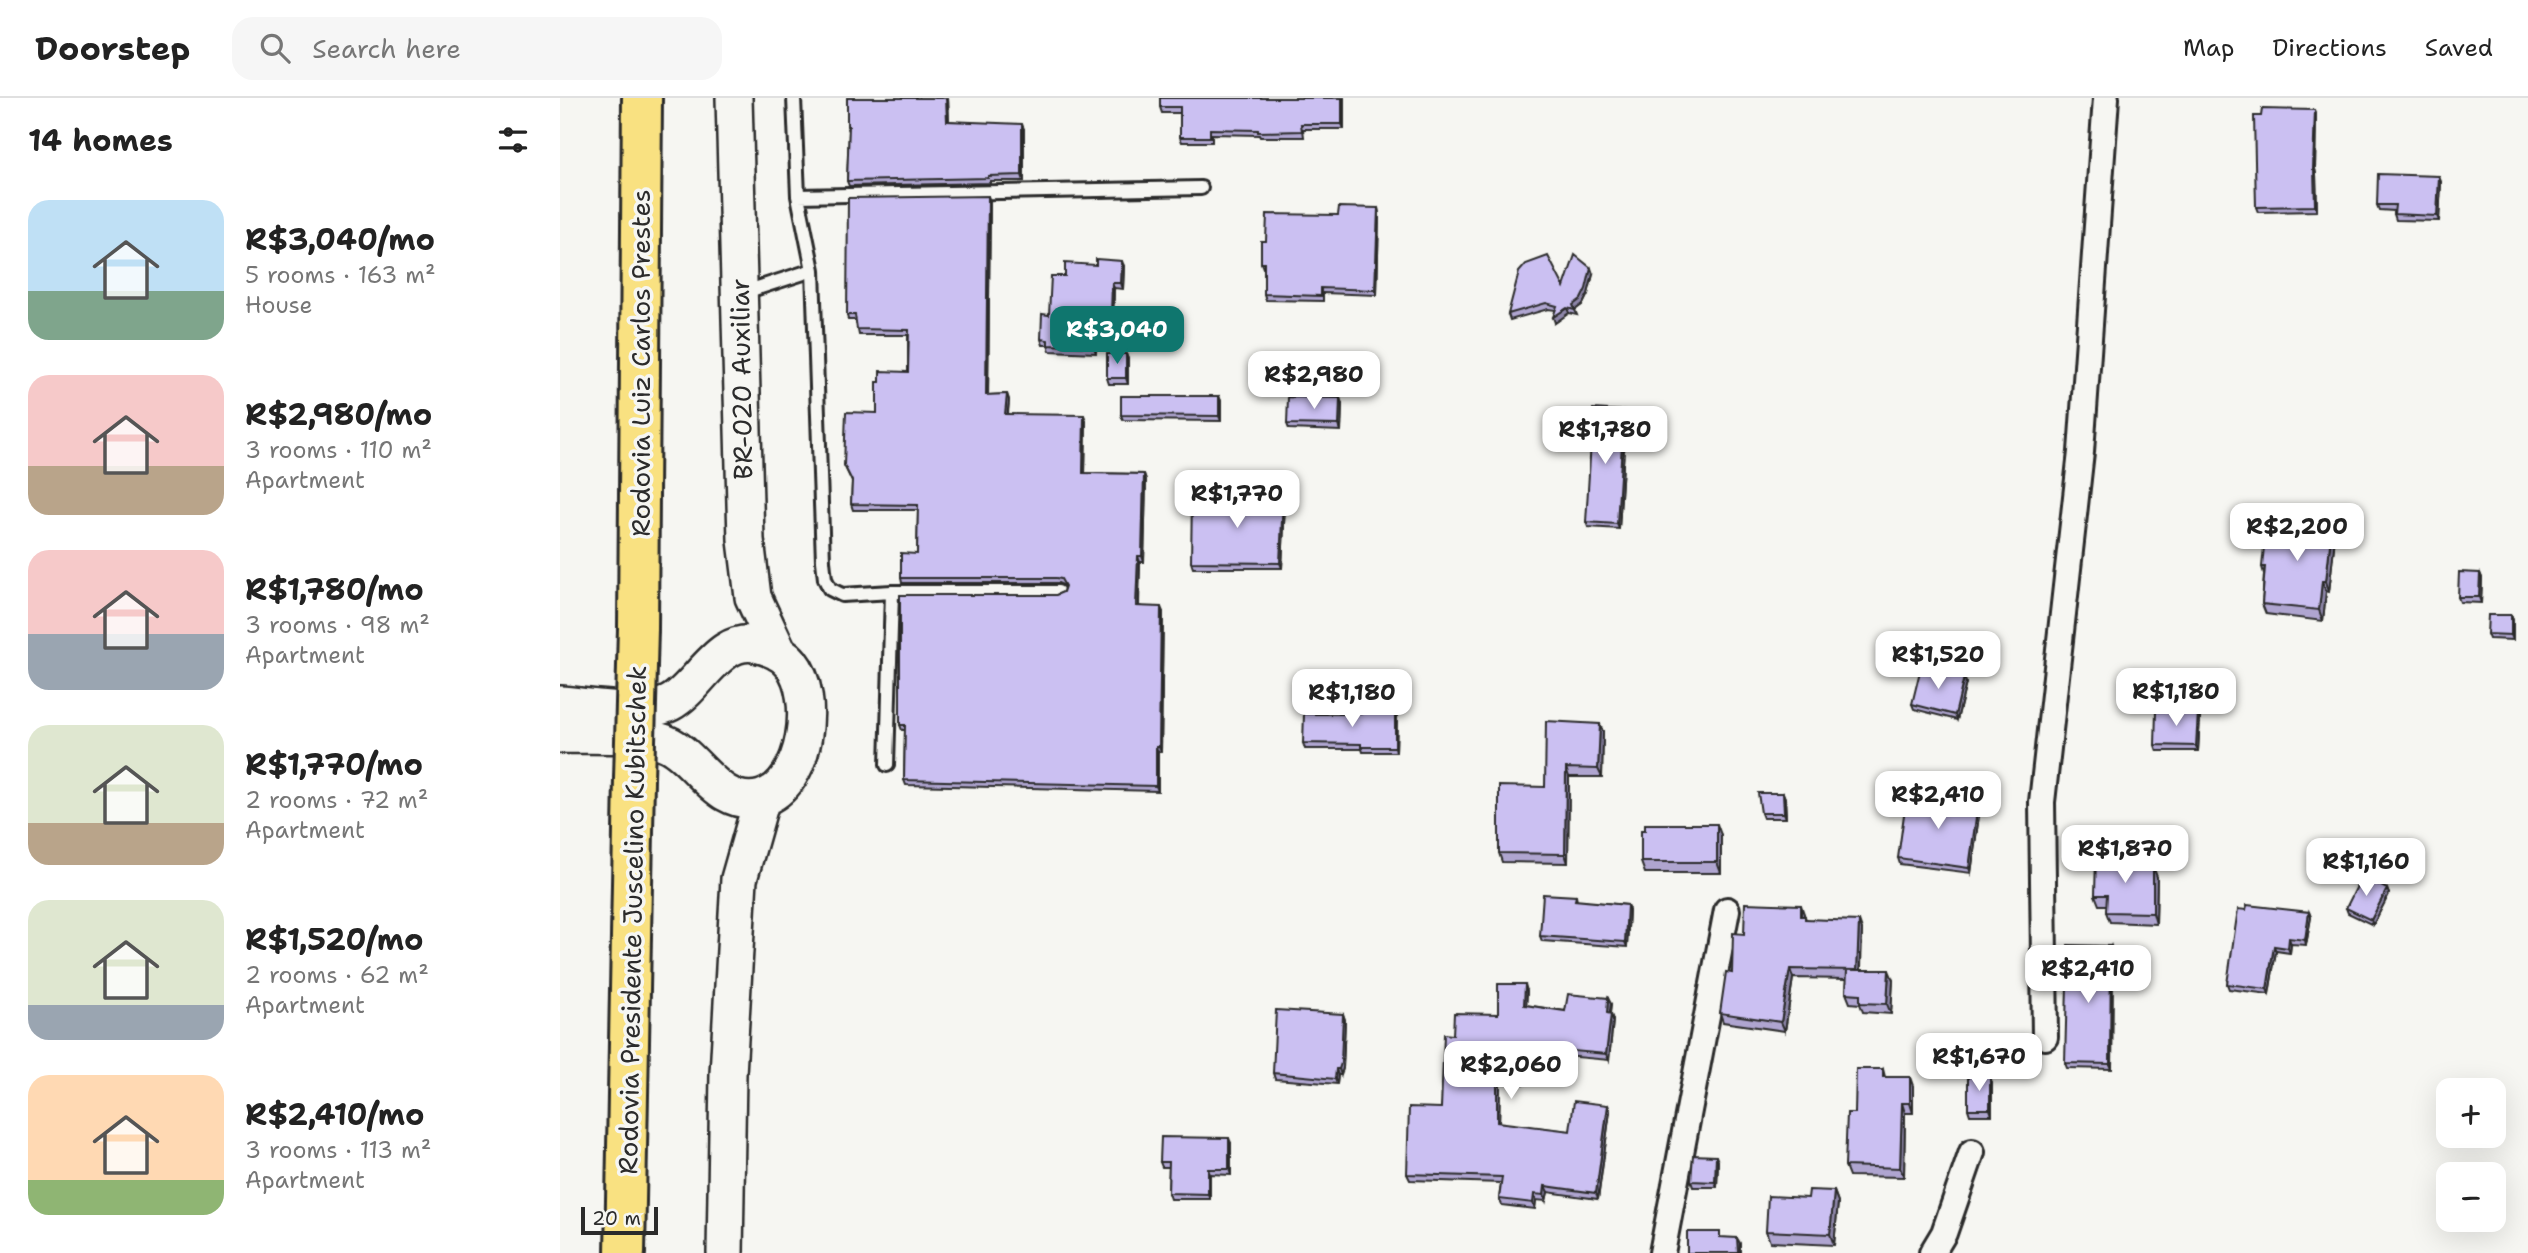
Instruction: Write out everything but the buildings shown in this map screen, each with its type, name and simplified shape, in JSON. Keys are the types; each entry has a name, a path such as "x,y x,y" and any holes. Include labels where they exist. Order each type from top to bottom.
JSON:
{"highway":[{"name":"Rodovia Luiz Carlos Prestes","path":"638,628 642,98"},
{"path":"642,161 656,98"},
{"name":"Rodovia Presidente Juscelino Kubitschek","path":"625,1253 638,628"}],"main road":[{"name":"BR-020 Auxiliar","path":"734,98 746,540 753,597 779,653 792,664 802,688 805,720 797,764 783,785 762,798"},
{"path":"560,704 646,710 670,703 717,657 737,646 757,644 779,653"},
{"path":"560,735 651,738 671,745 725,794 742,798 762,798 739,879 728,1074 725,1253"}],"street":[{"path":"2045,1037 2042,802 2081,452 2106,98"},
{"path":"1662,1253 1727,910"},
{"path":"1932,1253 1944,1233 1972,1152"}],"lane":[{"path":"793,98 798,196 813,270 825,579 830,589 842,595 892,592 1058,592"},
{"path":"798,196 1201,188"},
{"path":"739,294 813,270"},
{"path":"887,765 892,592"}]}
